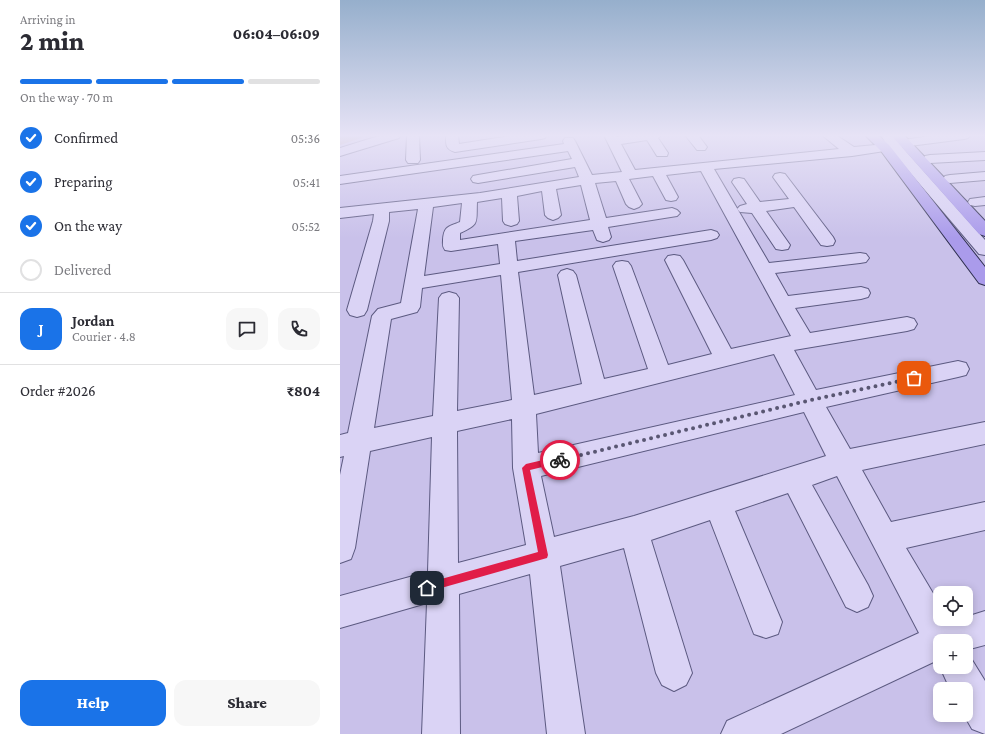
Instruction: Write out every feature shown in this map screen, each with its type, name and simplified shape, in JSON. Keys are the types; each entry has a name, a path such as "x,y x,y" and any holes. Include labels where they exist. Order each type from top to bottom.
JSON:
{"main road":[{"path":"890,169 985,295"},
{"path":"911,169 985,279"},
{"path":"920,169 985,231"},
{"path":"940,169 982,205"}],"street":[{"path":"340,227 381,214 433,189 464,169"},
{"path":"477,169 478,179 468,224 452,230 451,246 509,230 600,224 672,213"},
{"path":"478,179 536,169"},
{"path":"583,169 607,251"},
{"path":"623,169 634,204"},
{"path":"354,198 433,189 475,197 587,180 679,169"},
{"path":"706,169 783,303 792,343 811,400 884,538 937,634"},
{"path":"916,169 985,250"},
{"path":"658,172 671,196"},
{"path":"950,179 985,176"},
{"path":"780,178 827,241"},
{"path":"340,180 354,198 381,214"},
{"path":"739,182 782,245"},
{"path":"548,186 554,214"},
{"path":"340,548 350,444 382,316 410,307 433,189"},
{"path":"509,192 509,268 524,407 526,468 543,555 566,734"},
{"path":"730,211 799,202"},
{"path":"357,310 381,214"},
{"path":"415,283 711,234"},
{"path":"763,269 860,258"},
{"path":"674,260 725,359"},
{"path":"622,266 661,375"},
{"path":"567,275 595,390"},
{"path":"783,303 861,292"},
{"path":"441,734 442,584 449,298"},
{"path":"350,444 445,422 524,407 792,343 907,324"},
{"path":"526,468 811,400 958,369"},
{"path":"340,612 634,531 844,462 985,433"},
{"path":"794,478 857,596"},
{"path":"718,504 766,622"},
{"path":"884,538 985,516"},
{"path":"634,531 674,673"},
{"path":"971,634 985,628"},
{"path":"740,734 933,651"},
{"path":"960,674 985,716"}],"way so far":[{"path":"560,460 811,400 914,378"}],"route":[{"path":"427,588 543,555 526,468 560,460"}]}
